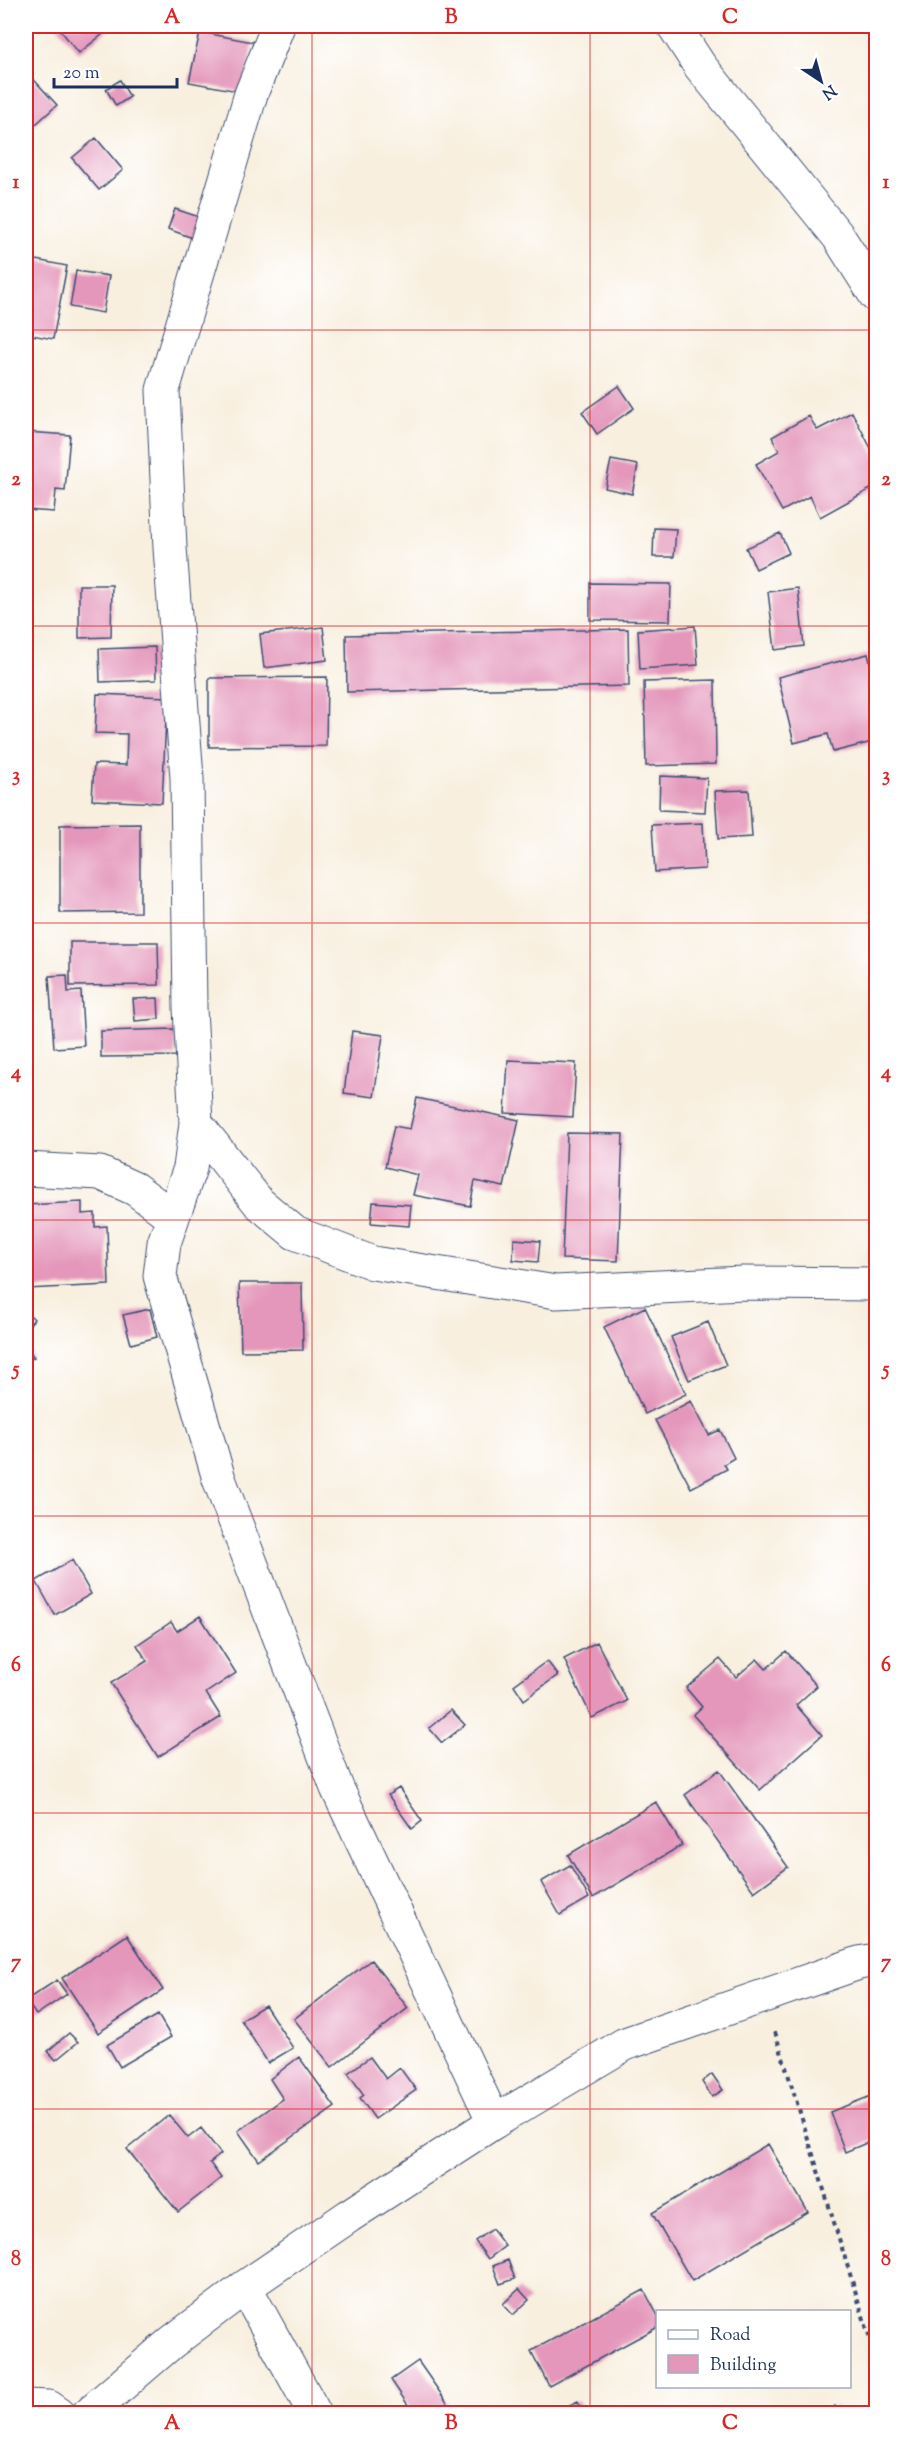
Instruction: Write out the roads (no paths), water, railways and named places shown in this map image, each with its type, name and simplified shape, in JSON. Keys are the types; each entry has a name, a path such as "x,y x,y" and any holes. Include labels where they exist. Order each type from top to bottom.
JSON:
{"street":[{"path":"278,26 251,94 163,390 170,548 187,778 190,1008 196,1123 190,1168 164,1243 160,1276 219,1479 337,1788 494,2122"},
{"path":"674,26 700,66 838,236 876,296"},
{"path":"196,1123 260,1203 296,1233 374,1263 556,1292 743,1283 876,1284"},
{"path":"26,1169 100,1173 135,1189 173,1217"},
{"path":"88,2414 172,2342 245,2287 494,2122 625,2044 859,1963 876,1960"},
{"path":"245,2287 315,2414"},
{"path":"26,2406 49,2407 59,2414"}]}
